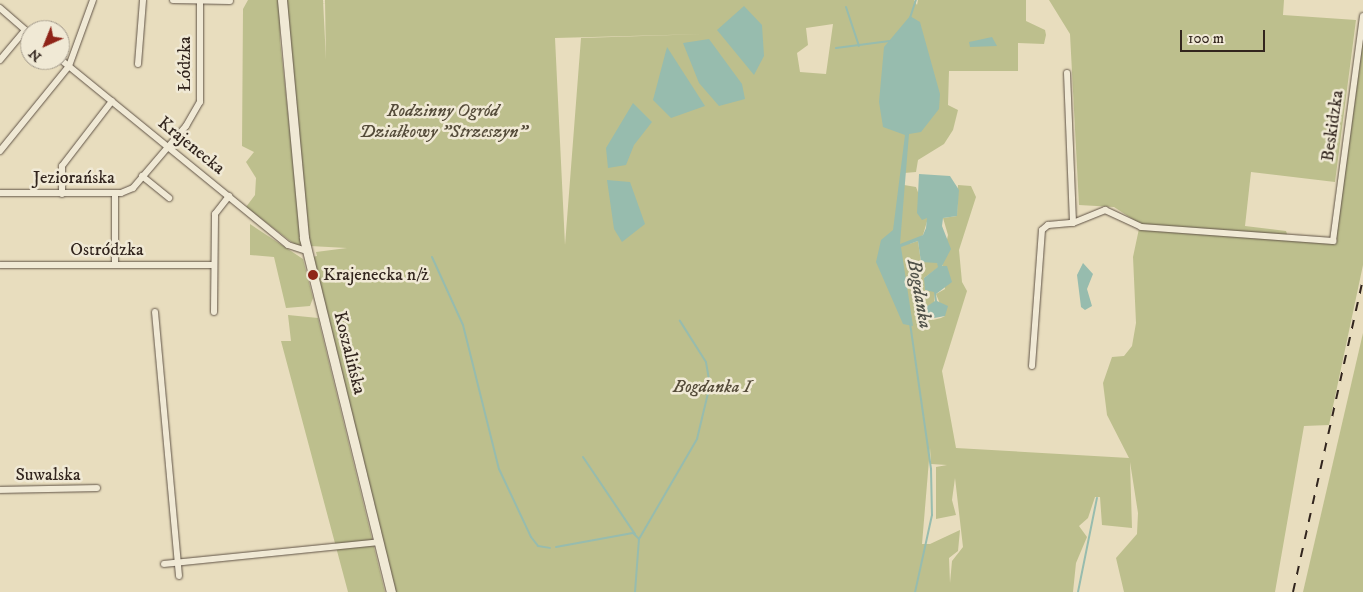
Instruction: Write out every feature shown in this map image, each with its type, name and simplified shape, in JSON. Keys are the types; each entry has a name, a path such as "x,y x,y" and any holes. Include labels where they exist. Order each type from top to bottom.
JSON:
{"street":[{"path":"70,63 93,0"},
{"path":"138,64 143,0"},
{"path":"173,0 230,1"},
{"name":"Koszalińska","path":"282,0 284,51 307,251 391,592"},
{"name":"Łódzka","path":"166,145 186,126 200,102 200,1"},
{"path":"0,9 20,26"},
{"name":"Beskidzka","path":"1073,223 1105,210 1141,227 1333,241 1363,16"},
{"path":"0,60 20,39"},
{"name":"Krajenecka","path":"70,67 291,247 307,251"},
{"path":"0,150 66,70"},
{"path":"1032,366 1042,230 1048,225 1073,223 1067,72"},
{"path":"62,194 62,166 112,102"},
{"name":"Jeziorańska","path":"0,193 115,193 130,190 166,145"},
{"path":"142,176 169,198"},
{"path":"115,193 115,265"},
{"path":"214,312 215,214 229,196"},
{"name":"Ostródzka","path":"0,265 214,265"},
{"path":"156,312 179,576"},
{"name":"Suwalska","path":"0,490 97,488"},
{"path":"164,564 379,542"}],"green space":[{"path":"248,0 280,0 280,40 302,242 298,247 246,207 255,195 256,178 246,162 254,152 242,146 243,9"},
{"path":"286,0 323,0 326,60 325,0 914,0 917,5 918,0 1026,0 1026,21 1045,30 1046,35 1044,44 1018,43 1018,71 949,71 948,105 958,110 953,130 944,144 918,160 916,172 904,173 904,185 916,187 928,218 923,235 909,244 918,241 921,262 937,262 939,267 924,278 935,292 933,320 941,318 945,316 936,294 945,289 942,262 948,235 943,218 957,216 958,185 971,186 976,197 959,250 962,282 967,291 942,371 956,448 1129,458 1107,415 1103,383 1112,357 1124,356 1132,346 1136,323 1133,257 1140,224 1114,207 1079,205 1070,34 1049,0 1284,0 1283,15 1356,20 1335,182 1251,172 1245,226 1286,231 1289,240 1335,244 1363,38 1363,265 1329,425 1304,426 1275,592 1124,592 1116,558 1137,534 1138,513 1130,462 1132,528 1102,525 1100,497 1095,497 1088,518 1079,526 1087,537 1076,563 1073,592 396,592 312,257 317,256 316,252 347,248 310,246","holes":["833,24 826,74 800,72 797,53 808,45 806,28","704,34 581,38 565,245 555,38","930,448 931,464 947,465 936,467 936,519 956,515 952,500 955,478 963,547 952,561 950,583 949,558 958,551 960,530 930,544 922,544"]},
{"path":"250,224 303,259 313,298 310,306 286,308 274,257 250,255"},
{"path":"288,315 318,318 385,592 348,592 281,341 291,341"},
{"path":"1363,333 1363,592 1303,592"}],"shaded area":[{"path":"744,6 762,25 764,56 754,75 717,30"},
{"path":"910,16 920,22 940,94 939,109 921,132 909,134 900,244 923,235 926,228 927,218 922,220 917,213 919,174 950,176 959,190 957,216 943,218 942,226 951,249 942,266 947,266 952,282 936,294 937,301 948,306 945,316 929,319 923,309 935,301 934,292 925,290 924,278 938,267 937,263 921,262 918,241 901,247 913,326 903,324 876,262 881,240 893,230 905,135 883,127 879,102 884,47"},
{"path":"992,37 997,46 970,47 969,42"},
{"path":"709,39 742,84 745,99 719,106 699,83 683,43"},
{"path":"667,47 705,106 671,118 653,100"},
{"path":"633,103 652,122 634,145 626,165 608,168 606,148"},
{"path":"607,180 630,182 645,224 622,242 614,229"},
{"path":"1083,263 1093,274 1087,289 1092,306 1085,310 1081,307 1077,275"}],"waterway":[{"name":"Bogdanka","path":"910,18 916,0"},
{"path":"846,7 859,46"},
{"path":"836,48 890,41"},
{"path":"432,257 463,325 499,469 531,537 538,546 550,548"},
{"path":"635,592 639,539 697,439 710,385 706,362 680,321"},
{"name":"Bogdanka","path":"910,323 931,469 932,515 915,592"},
{"path":"583,457 635,534"},
{"path":"1078,592 1097,498"},
{"path":"556,547 633,533 639,539"}],"railway":[{"path":"1293,592 1363,280"}],"place":[{"name":"Krajenecka n/ż","path":"313,275"}],"park label":[{"name":"Rodzinny Ogród Działkowy \"Strzeszyn\"","path":"443,122"},
{"name":"Bogdanka I","path":"712,387"}]}
